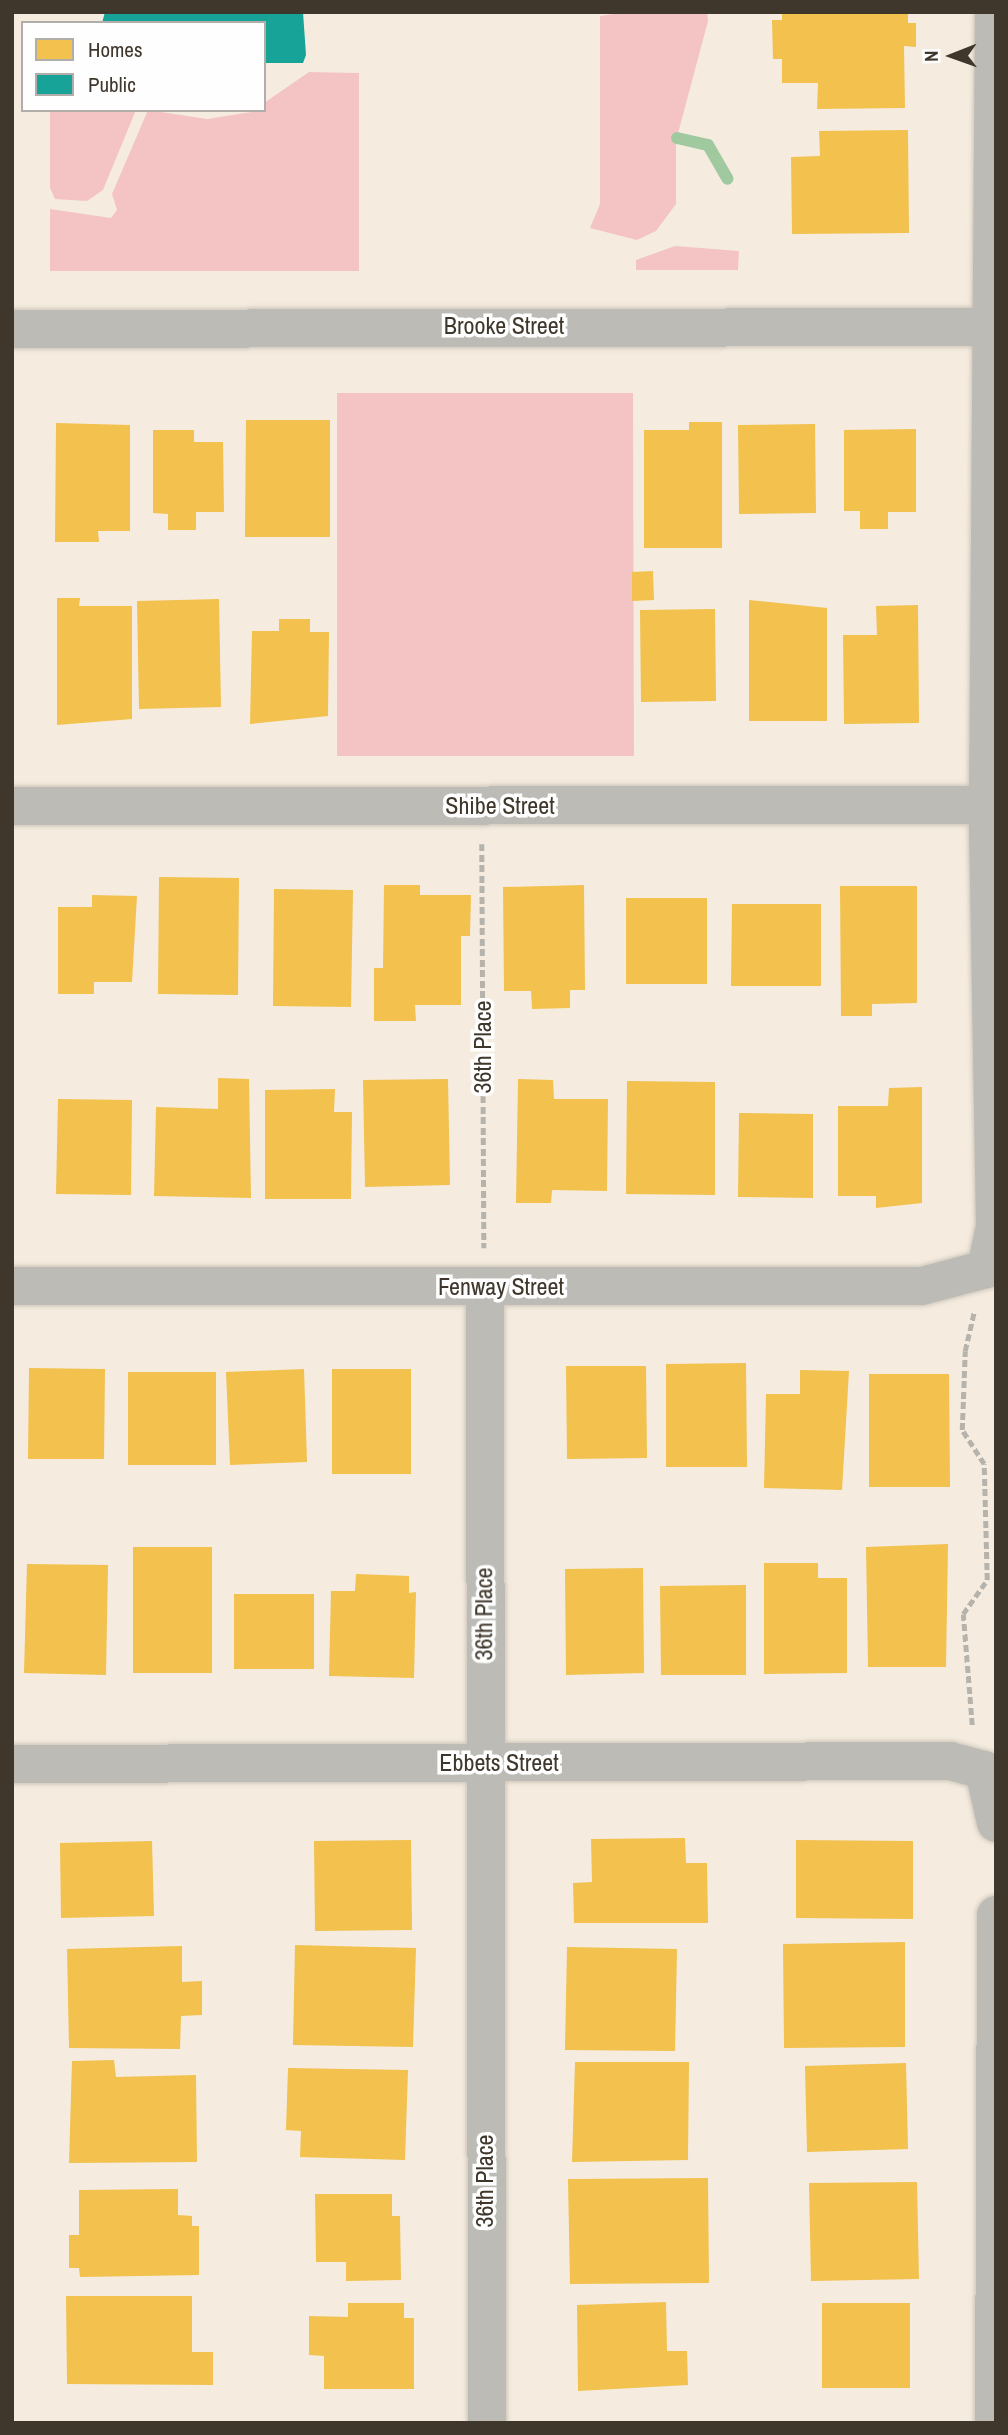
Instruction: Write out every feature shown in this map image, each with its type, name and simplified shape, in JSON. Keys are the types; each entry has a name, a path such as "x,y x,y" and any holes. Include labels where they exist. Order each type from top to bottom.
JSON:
{"street":[{"path":"986,1269 995,1226 988,805 995,327 994,12"},
{"name":"Brooke Street","path":"12,329 995,327"},
{"name":"Shibe Street","path":"12,806 988,805"},
{"name":"Fenway Street","path":"12,1286 922,1286 986,1269"},
{"name":"36th Place","path":"485,1287 483,1763 487,2423"},
{"name":"Ebbets Street","path":"12,1764 950,1761 984,1770"},
{"path":"984,1770 996,1823"},
{"path":"994,2423 996,1915"}],"path":[{"name":"36th Place","path":"482,806 485,1287"},
{"path":"984,1770 965,1699 963,1614 987,1580 984,1464 962,1430 965,1351 986,1269"}],"shaded area":[{"path":"627,12 707,12 708,21 676,141 676,204 656,231 637,240 590,228 600,204 600,16"},
{"path":"309,72 359,73 359,271 50,271 50,209 111,218 117,210 112,194 147,112 207,119 266,112 266,102"},
{"path":"50,112 135,112 103,190 87,201 55,199 50,188"},
{"path":"675,246 739,251 738,270 636,270 636,260"},
{"path":"337,393 633,393 634,756 337,756"}],"building: Homes":[{"path":"782,12 908,12 908,23 916,23 916,47 904,46 905,108 817,109 818,83 782,83 782,59 773,59 772,20 782,20"},
{"path":"908,130 909,233 792,234 791,157 820,156 819,131"},
{"path":"246,420 330,420 330,537 245,537"},
{"path":"689,422 722,422 722,548 644,548 644,430 689,430"},
{"path":"56,423 130,425 130,531 98,531 99,542 55,542"},
{"path":"815,424 816,513 739,514 738,425"},
{"path":"916,429 916,512 888,512 888,529 860,529 860,511 844,511 844,430"},
{"path":"153,430 194,430 194,442 223,442 224,512 196,512 196,530 168,530 168,514 153,513"},
{"path":"653,571 654,600 632,601 632,572"},
{"path":"57,598 80,598 79,606 132,606 132,719 57,725"},
{"path":"219,599 221,707 139,709 137,601"},
{"path":"749,600 827,608 827,721 749,721"},
{"path":"918,605 919,723 844,724 843,635 877,635 876,606"},
{"path":"715,609 716,701 641,702 640,610"},
{"path":"279,619 310,619 310,632 329,632 328,716 250,724 252,631 279,631"},
{"path":"159,877 239,878 238,995 158,994"},
{"path":"384,885 420,885 420,895 471,895 470,936 461,936 461,1005 415,1005 416,1021 374,1021 374,968 383,968"},
{"path":"584,885 585,990 570,990 570,1008 532,1009 531,991 504,991 503,887"},
{"path":"840,886 917,886 917,1003 872,1004 872,1016 841,1016"},
{"path":"274,889 353,890 351,1007 273,1006"},
{"path":"92,895 137,896 132,982 94,982 94,994 58,994 58,907 92,907"},
{"path":"626,898 707,898 707,984 626,984"},
{"path":"732,904 821,904 821,986 731,986"},
{"path":"218,1078 249,1079 251,1198 154,1196 156,1107 218,1109"},
{"path":"448,1079 450,1185 365,1187 363,1080"},
{"path":"518,1079 553,1080 554,1099 608,1099 607,1191 552,1190 551,1203 516,1203"},
{"path":"627,1081 715,1082 715,1195 626,1194"},
{"path":"922,1087 922,1203 876,1208 876,1196 838,1196 838,1106 888,1106 889,1088"},
{"path":"335,1089 334,1112 352,1112 351,1199 265,1199 265,1090"},
{"path":"58,1099 132,1100 131,1195 56,1194"},
{"path":"739,1113 813,1114 813,1198 738,1197"},
{"path":"746,1363 747,1467 666,1467 666,1364"},
{"path":"566,1366 646,1366 647,1458 567,1459"},
{"path":"29,1368 105,1369 104,1459 28,1459"},
{"path":"304,1369 307,1462 230,1465 226,1372"},
{"path":"332,1369 411,1369 411,1474 332,1474"},
{"path":"800,1370 849,1371 842,1490 764,1488 766,1394 800,1394"},
{"path":"128,1372 216,1372 216,1465 128,1465"},
{"path":"869,1374 949,1374 950,1487 869,1487"},
{"path":"948,1544 946,1667 868,1667 866,1547"},
{"path":"133,1547 212,1547 212,1673 133,1673"},
{"path":"764,1563 818,1563 818,1578 847,1578 847,1673 764,1674"},
{"path":"27,1564 108,1565 106,1675 24,1673"},
{"path":"643,1568 644,1673 566,1675 565,1569"},
{"path":"356,1574 409,1576 409,1593 416,1592 414,1678 329,1676 331,1591 355,1591"},
{"path":"746,1585 746,1675 661,1675 660,1586"},
{"path":"234,1594 314,1594 314,1669 234,1669"},
{"path":"685,1838 686,1863 707,1863 708,1923 574,1923 573,1883 592,1882 591,1839"},
{"path":"411,1840 412,1930 315,1931 314,1841"},
{"path":"796,1840 913,1841 913,1919 796,1918"},
{"path":"152,1841 154,1916 61,1918 60,1843"},
{"path":"905,1942 905,2047 784,2048 783,1944"},
{"path":"295,1945 416,1948 413,2047 293,2045"},
{"path":"182,1946 182,1982 202,1981 202,2015 181,2016 180,2049 69,2048 67,1949"},
{"path":"567,1947 677,1949 675,2051 565,2050"},
{"path":"114,2060 116,2077 196,2075 197,2162 69,2163 72,2061"},
{"path":"575,2062 689,2062 688,2160 572,2162"},
{"path":"906,2063 908,2149 807,2152 805,2066"},
{"path":"288,2068 408,2070 405,2160 300,2157 301,2131 286,2130"},
{"path":"708,2178 709,2283 570,2284 568,2179"},
{"path":"917,2182 919,2279 811,2281 809,2183"},
{"path":"178,2189 178,2215 192,2216 192,2226 199,2226 199,2275 80,2277 79,2268 69,2268 69,2235 79,2235 79,2190"},
{"path":"315,2194 392,2194 392,2216 400,2216 401,2280 346,2281 346,2262 316,2262"},
{"path":"66,2296 192,2296 192,2352 213,2352 213,2385 67,2384"},
{"path":"666,2302 667,2351 687,2351 688,2385 578,2391 577,2305"},
{"path":"348,2303 404,2303 404,2318 414,2318 414,2389 324,2389 324,2356 309,2355 309,2316 348,2317"},
{"path":"822,2303 910,2303 910,2388 822,2388"}],"building: Public":[{"path":"105,12 303,12 306,55 303,63 266,63 266,21 103,21"}],"waterway":[{"path":"677,138 708,145 728,179"}]}
